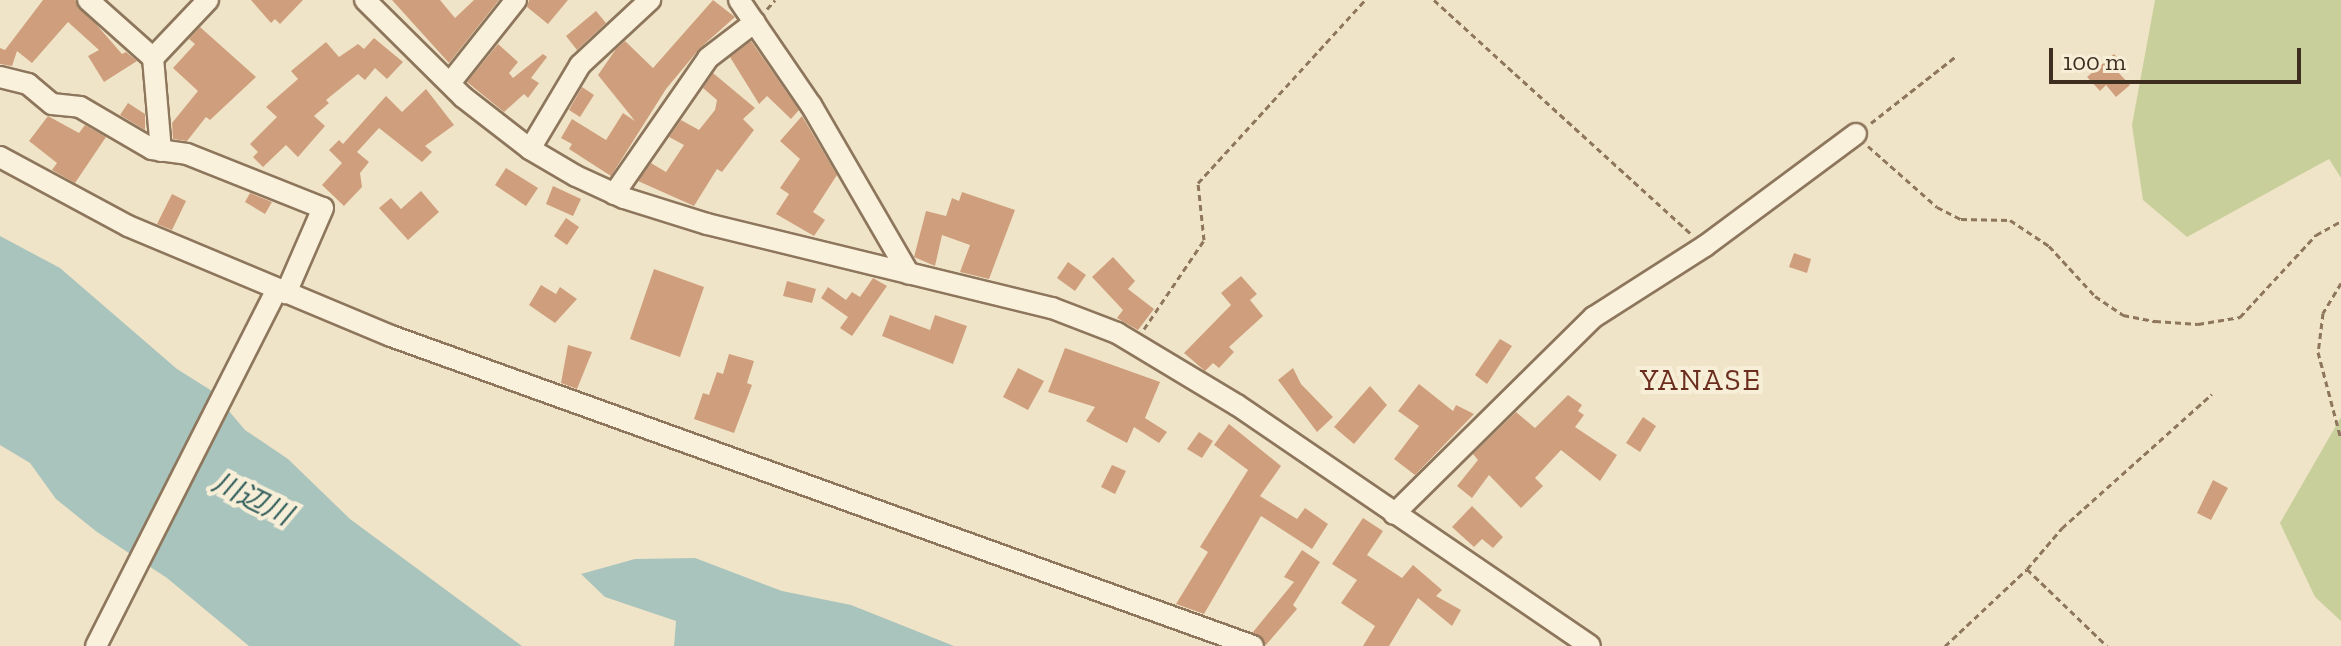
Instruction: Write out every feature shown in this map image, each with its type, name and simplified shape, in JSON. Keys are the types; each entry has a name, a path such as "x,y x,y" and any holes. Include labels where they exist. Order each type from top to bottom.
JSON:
{"street":[{"path":"88,0 153,58 161,151"},
{"path":"153,58 208,0"},
{"path":"365,0 450,83 530,149 614,194 707,224 1052,308 1135,342 1237,405 1590,646"},
{"path":"450,83 516,0"},
{"path":"530,149 580,65 650,0"},
{"path":"739,0 861,186 909,274"},
{"path":"614,194 708,58 755,22"},
{"path":"0,77 28,84 52,104 80,107 161,151 187,154 323,208 281,291 265,311 100,637"},
{"path":"1394,514 1594,317 1705,246 1856,134"},
{"path":"0,157 128,226 281,291 786,480 1253,646"}],"path":[{"path":"1135,342 1204,240 1198,183 1365,0"},
{"path":"1434,0 1705,246"},
{"path":"1956,56 1856,134 1937,207 1961,219 2010,220 2049,246 2095,296 2123,315 2198,324 2240,317 2316,235 2341,221"},
{"path":"2341,283 2323,313 2318,352 2341,439"},
{"path":"1945,646 2027,569 2062,528 2212,394"},
{"path":"2027,569 2107,646"}],"green space":[{"path":"2155,0 2341,0 2341,178 2329,159 2187,237 2143,200 2132,125"},
{"path":"2341,417 2341,621 2315,597 2280,523"}],"water":[{"name":"川辺川","path":"0,236 60,268 177,369 212,391 245,430 288,459 350,519 522,646 249,646 167,578 97,532 56,499 30,463 0,445"},
{"path":"695,558 782,591 851,605 954,646 674,646 676,621 605,597 581,574 635,559"}],"building":[{"path":"43,0 75,0 122,54 126,52 137,61 104,82 88,56 99,50 68,22 32,63 17,51 12,66 0,64 0,48 5,50"},
{"path":"251,0 303,0 280,24 275,19 271,23"},
{"path":"392,0 440,0 455,18 474,0 499,0 449,63"},
{"path":"529,0 568,0 548,24 527,7"},
{"path":"713,0 735,17 700,48 666,89 611,176 569,149 572,144 561,138 572,119 606,140 623,113 635,121 598,75 616,49 625,41 653,68"},
{"path":"596,11 606,23 577,50 566,36"},
{"path":"200,27 256,77 210,120 206,117 187,141 173,139 172,123 198,91 173,68 195,44 189,39"},
{"path":"374,38 403,62 387,79 375,68 365,80 358,74 326,100 329,103 314,116 325,126 298,157 286,145 263,167 253,157 258,152 250,144 277,117 266,107 298,79 291,71 326,42 339,57 358,44 364,49"},
{"path":"751,41 799,110 791,119 767,96 759,104 730,57"},
{"path":"498,44 518,62 509,73 513,78 543,54 547,57 531,78 539,83 528,98 524,94 504,112 467,82"},
{"path":"2114,54 2124,64 2116,70 2130,85 2116,97 2106,85 2100,91 2087,77"},
{"path":"713,73 755,108 743,119 754,130 722,172 717,169 694,206 638,181 651,163 666,172 684,145 669,137 681,120 699,130 715,110 717,100 703,88"},
{"path":"582,87 594,95 580,117 569,110"},
{"path":"426,89 454,125 425,146 432,152 422,162 379,128 357,152 369,162 360,173 362,187 344,206 322,185 342,163 329,150 339,140 343,144 386,96 402,112"},
{"path":"128,103 145,114 145,130 120,115"},
{"path":"48,116 79,133 85,125 106,137 75,183 52,170 57,163 29,141"},
{"path":"802,116 837,175 813,212 825,220 814,236 776,214 789,194 780,188 800,159 780,141"},
{"path":"506,168 538,188 526,206 495,185"},
{"path":"553,186 581,199 573,216 546,204"},
{"path":"421,191 439,212 408,240 379,208 391,198 401,209"},
{"path":"962,192 1015,210 989,279 960,272 970,245 942,235 935,266 914,257 926,211 946,216 952,198 959,201"},
{"path":"250,193 272,202 265,214 245,202"},
{"path":"172,194 186,201 172,230 157,224"},
{"path":"566,218 579,227 567,245 554,236"},
{"path":"1794,253 1811,259 1807,273 1789,267"},
{"path":"1113,257 1135,281 1128,289 1154,309 1138,330 1117,318 1123,310 1092,277"},
{"path":"1068,262 1086,275 1075,291 1057,278"},
{"path":"654,269 704,287 680,357 630,339"},
{"path":"1241,276 1257,294 1250,300 1263,316 1229,347 1234,352 1219,368 1213,363 1205,371 1184,353 1231,305 1221,293"},
{"path":"873,278 887,286 852,336 840,328 848,317 821,298 828,287 846,300 852,292 860,297"},
{"path":"787,281 816,289 812,303 783,296"},
{"path":"541,285 556,294 560,287 577,299 555,323 529,305"},
{"path":"890,315 930,330 935,315 967,326 953,364 882,336"},
{"path":"1500,339 1512,346 1487,384 1475,375"},
{"path":"568,345 592,352 577,389 561,383"},
{"path":"1065,348 1160,382 1145,418 1167,432 1159,443 1134,427 1127,443 1086,421 1095,407 1048,392"},
{"path":"729,354 754,361 747,383 752,385 734,433 694,419 703,393 709,395 717,372 723,374"},
{"path":"1018,368 1044,381 1028,410 1003,397"},
{"path":"1293,368 1301,384 1333,417 1317,432 1278,380"},
{"path":"1419,384 1453,411 1456,405 1474,414 1415,475 1394,459 1419,426 1398,411"},
{"path":"1370,386 1387,405 1354,444 1334,427"},
{"path":"1568,395 1582,405 1578,411 1584,415 1575,427 1617,455 1600,481 1561,450 1535,478 1543,486 1521,508 1489,475 1472,498 1457,486 1478,460 1473,454 1516,412 1535,428"},
{"path":"1643,417 1656,426 1640,452 1626,443"},
{"path":"1229,424 1281,466 1260,496 1297,519 1305,508 1328,524 1312,549 1261,516 1204,614 1176,604 1208,552 1200,547 1248,470 1214,445"},
{"path":"1199,432 1213,441 1202,458 1187,449"},
{"path":"1112,465 1126,471 1115,494 1101,487"},
{"path":"2213,480 2228,488 2211,520 2197,513"},
{"path":"1472,506 1503,537 1493,548 1482,539 1474,547 1452,527"},
{"path":"1363,518 1383,531 1367,555 1402,578 1413,565 1442,590 1436,596 1461,610 1452,626 1418,598 1389,646 1363,646 1375,626 1341,603 1357,580 1332,564"},
{"path":"1302,550 1320,562 1293,605 1297,609 1266,645 1253,632 1294,582 1284,577"}],"district":[{"name":"YANASE","path":"1701,380"}]}
